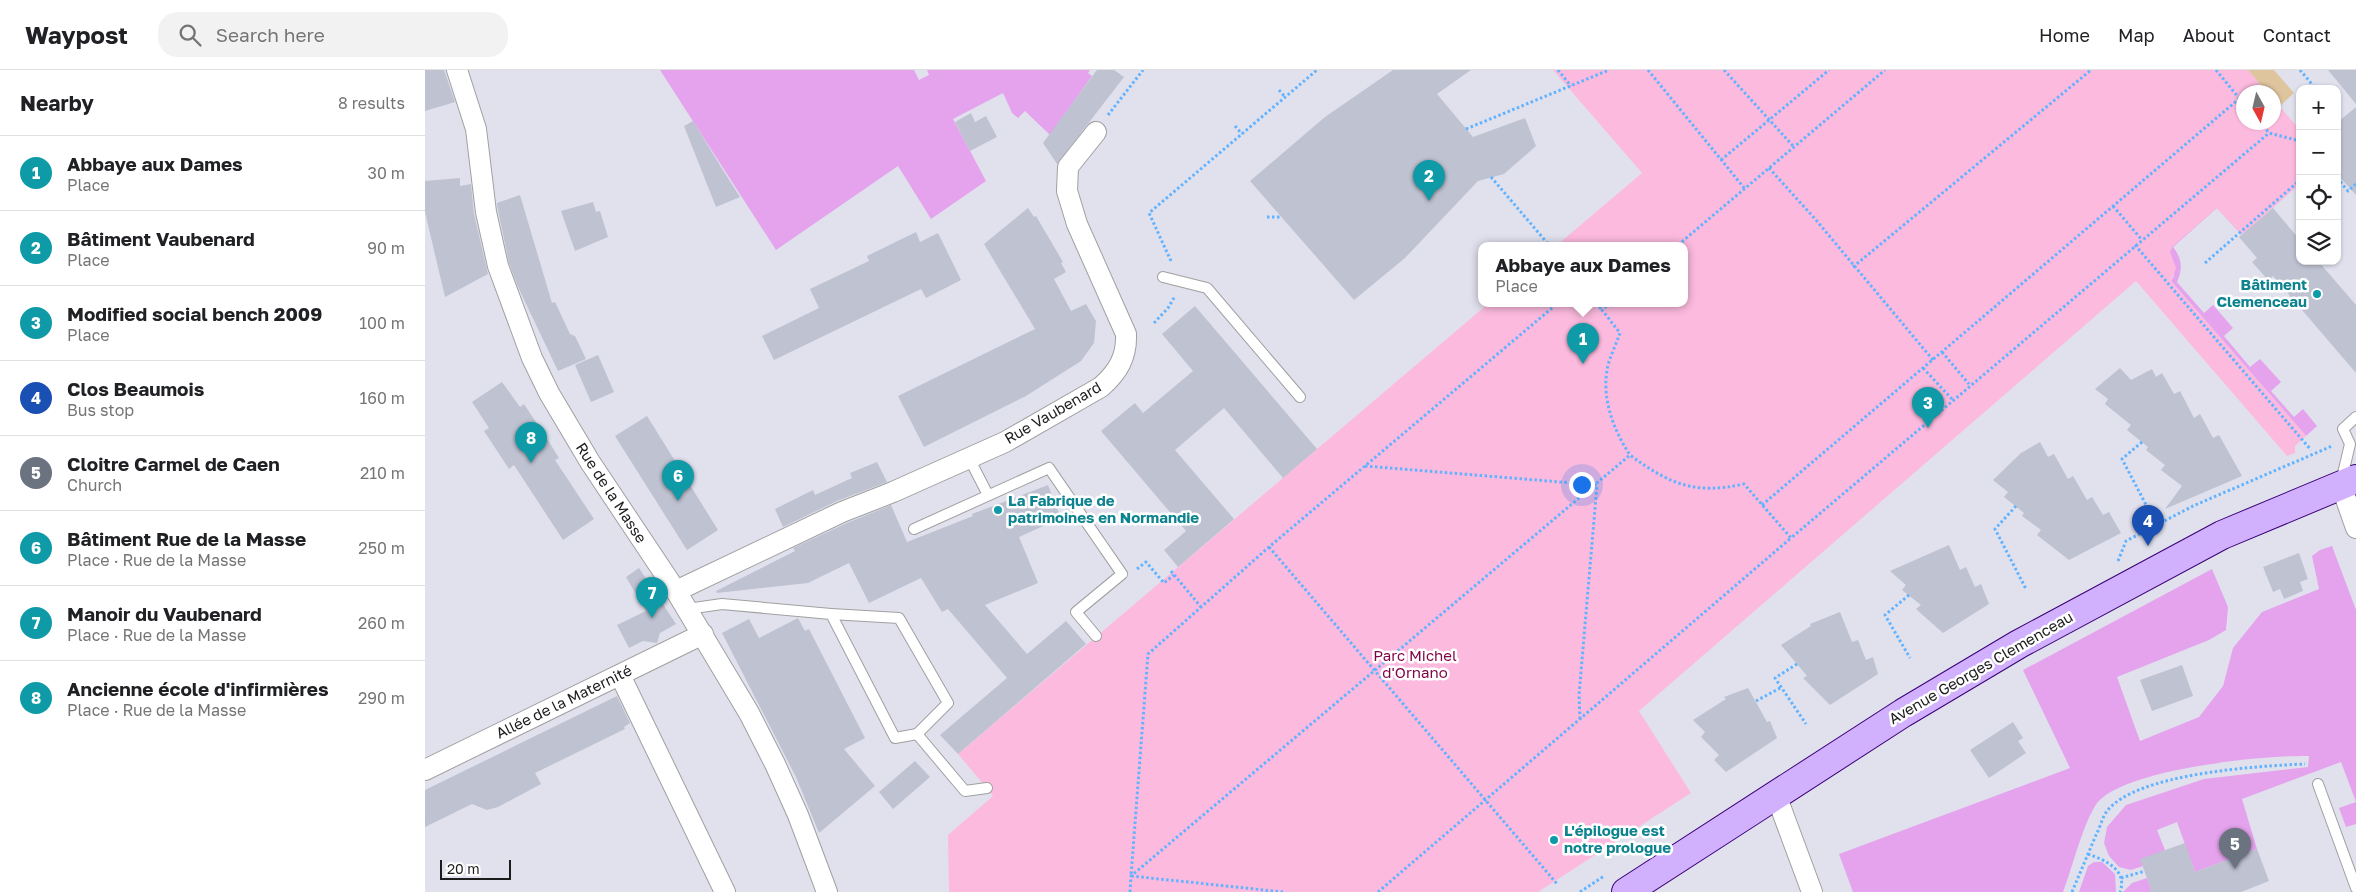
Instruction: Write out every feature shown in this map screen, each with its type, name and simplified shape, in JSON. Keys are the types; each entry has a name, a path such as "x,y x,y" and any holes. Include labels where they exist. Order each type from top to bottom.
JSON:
{"main road":[{"name":"Avenue Georges Clemenceau","path":"1626,892 1903,713 2051,626 2222,535 2348,482"}],"street":[{"name":"Rue de la Masse","path":"457,70 476,129 486,212 498,266 532,358 549,393 590,462 703,634 775,764 798,814 827,892"},
{"name":"Rue Vaubenard","path":"676,591 834,515 1005,442 1101,386 1113,377 1127,349 1126,334 1077,224 1067,191 1068,167 1096,132"},
{"path":"2348,482 2356,528"},
{"name":"Allée de la Maternité","path":"425,770 703,634"},
{"path":"620,675 725,892"},
{"path":"1776,795 1812,892"}],"lane":[{"path":"1163,278 1207,288 1300,397"},
{"path":"2348,482 2349,444 2343,429 2356,417"},
{"path":"969,458 988,495"},
{"path":"914,529 1049,468 1122,574 1076,612 1096,636"},
{"path":"687,609 722,604 899,618 948,703 917,734 895,738 831,614"},
{"path":"917,734 965,791 987,788"},
{"path":"2318,784 2356,888"}],"path":[{"path":"1096,132 1143,70"},
{"path":"1154,323 1173,301 1177,281 1176,272 1149,213 1317,70"},
{"path":"1558,70 1571,86"},
{"path":"1466,128 1609,70"},
{"path":"1648,70 1745,189"},
{"path":"1725,70 1794,147"},
{"path":"1721,160 1829,70"},
{"path":"1682,242 1885,70"},
{"path":"1853,267 2091,70"},
{"path":"2217,70 2236,93"},
{"path":"2300,70 2313,85"},
{"path":"1279,90 1285,97"},
{"path":"1762,505 2236,101"},
{"path":"1235,126 1242,134"},
{"path":"2267,130 2269,133 2296,140"},
{"path":"1378,892 1969,384 2269,133"},
{"path":"1769,168 1816,220 1853,267 1933,360"},
{"path":"1491,177 1546,242"},
{"path":"2205,263 2296,183"},
{"path":"2341,183 2348,191 2356,184"},
{"path":"2113,206 2141,240"},
{"path":"1267,217 1282,217"},
{"path":"2135,245 2311,450"},
{"path":"1130,892 1147,654 1269,547 1553,307"},
{"path":"1599,307 1620,333 1607,369 1606,386 1614,425 1630,455 1667,480 1684,486 1716,489 1744,484 1791,538"},
{"path":"1602,310 1605,307"},
{"path":"1942,352 1969,384"},
{"path":"1923,368 1952,399"},
{"path":"2142,442 2122,459 2154,520"},
{"path":"1131,876 1630,455"},
{"path":"1365,466 1597,484"},
{"path":"1580,720 1579,695 1597,484"},
{"path":"2016,506 1995,530 2026,589"},
{"path":"1269,547 1558,885"},
{"path":"1122,574 1133,572 1146,562 1164,583 1173,573 1201,607"},
{"path":"1909,596 1885,615 1910,658"},
{"path":"1797,664 1775,678 1806,724"},
{"path":"1756,701 1782,687"},
{"path":"2072,892 2106,812 2118,800 2133,792 2185,777 2242,767 2305,764"},
{"path":"2089,854 2108,862 2117,870 2121,878 2120,892"},
{"path":"2121,878 2145,871"},
{"path":"1131,876 1283,892"}],"shaded area":[{"path":"660,70 914,70 919,80 929,75 927,70 1090,70 1088,73 1092,76 1050,135 1025,111 1018,118 1012,113 1003,93 953,119 986,181 931,219 898,166 776,250"},
{"path":"2248,70 2274,70 2294,93 2281,105 2281,85 2261,85"},
{"path":"2258,154 2238,231 2217,208 2173,247 2181,264 2177,282 2204,313 2213,305 2233,328 2224,336 2250,367 2260,359 2281,382 2271,391 2294,417 2303,409 2317,426 2306,436 2171,281 2174,276 2163,243"},
{"path":"2332,546 2356,610 2356,802 2341,762 2242,799 2257,849 2195,872 2177,822 2157,830 2165,850 2143,866 2131,870 2119,867 2109,856 2104,843 2107,827 2126,805 2204,779 2308,767 2309,756 2261,758 2195,767 2132,782 2109,793 2095,806 2081,837 2063,892 1853,892 1839,854 2070,768 2023,670 2212,569 2228,607 2226,630 2209,640 2117,677 2140,741 2199,717 2223,686 2233,648 2262,612 2319,589 2312,556 2320,550"},
{"path":"2356,802 2356,824 2346,827 2339,808"},
{"path":"2094,862 2102,862 2115,874 2116,892 2079,892 2088,866"},
{"path":"2147,878 2152,892 2123,892 2132,883"}],"green space":[{"name":"Parc Michel d'Ornano","path":"1553,70 2248,70 2261,85 2236,85 2236,130 2281,130 2281,108 2296,125 2296,188 2242,235 2217,208 2173,246 2170,252 2176,268 2171,281 2306,436 2295,446 2295,453 2287,456 2136,281 1639,711 1691,793 1538,892 949,892 948,835 993,796 958,754 1484,307 1688,307 1688,242 1561,242 1642,173"}],"building":[{"path":"425,70 444,70 455,102 425,111"},
{"path":"1097,70 1114,70 1124,77 1057,164 1043,143"},
{"path":"1393,70 1471,70 1437,94 1473,137 1525,118 1536,146 1504,174 1478,181 1405,258 1354,300 1250,181 1325,117"},
{"path":"2328,70 2356,70 2356,104 2341,85"},
{"path":"2356,107 2356,195 2341,178 2341,120"},
{"path":"971,113 975,122 986,116 997,137 970,151 955,122"},
{"path":"693,121 740,197 716,207 684,126"},
{"path":"460,178 460,186 471,184 474,214 488,274 445,297 425,212 425,181"},
{"path":"520,195 552,303 555,302 570,334 575,336 586,359 558,371 518,287 509,263 497,203"},
{"path":"593,202 596,212 600,211 608,237 575,251 561,211"},
{"path":"1028,208 1034,217 1036,216 1063,262 1061,263 1066,272 1054,279 1071,311 1086,304 1096,321 1094,343 1081,361 1026,396 924,447 898,396 1035,329 984,244"},
{"name":"Bâtiment Clemenceau","path":"2273,208 2296,235 2296,265 2321,265 2356,305 2356,373 2273,276 2268,280 2252,262 2257,258 2239,237"},
{"path":"916,232 920,242 938,233 961,280 926,298 921,289 774,360 762,336 819,308 810,289 869,261 867,256"},
{"path":"1195,306 1317,449 1283,478 1224,408 1175,450 1234,519 1178,567 1164,550 1186,531 1101,431 1135,403 1143,413 1193,371 1162,334"},
{"path":"598,355 614,392 591,402 575,365"},
{"path":"2120,368 2131,380 2152,369 2156,377 2162,373 2174,394 2180,391 2194,418 2200,414 2213,438 2219,435 2242,476 2165,509 2182,486 2161,470 2165,465 2146,450 2148,447 2127,430 2131,425 2105,404 2108,399 2095,389"},
{"path":"502,382 520,407 524,404 559,458 555,460 594,519 563,540 514,465 509,469 484,431 489,428 472,402"},
{"path":"647,416 718,530 687,550 615,436"},
{"path":"2040,442 2048,457 2054,454 2068,479 2073,476 2087,500 2092,497 2103,515 2109,512 2121,533 2069,560 2037,535 2041,530 2022,516 2024,513 2004,497 2008,492 1993,480 2021,453"},
{"path":"877,462 887,482 837,501 783,527 775,509 813,490 815,495 852,478 850,473"},
{"path":"1048,485 1061,518 1019,537 1038,583 985,605 1027,654 1066,621 1086,644 958,754 940,735 1007,678 948,609 942,612 921,578 869,603 849,563 808,583 717,593 716,591 795,551 793,548 891,505 907,542 973,516 972,514"},
{"path":"1949,545 1960,570 1966,567 1975,587 1981,584 1989,604 1943,633 1916,609 1921,605 1902,590 1906,585 1890,571"},
{"path":"2299,553 2308,579 2300,582 2303,591 2284,599 2280,589 2273,592 2263,567"},
{"path":"639,568 676,624 660,633 657,643 643,641 629,648 617,625 646,611 626,577"},
{"path":"1840,612 1852,642 1858,640 1866,660 1873,657 1878,674 1830,705 1803,678 1807,676 1781,645 1811,626 1810,624"},
{"path":"798,618 805,631 809,629 865,738 844,749 875,786 819,833 796,777 722,633 749,619 759,638"},
{"path":"2182,665 2193,696 2152,711 2140,680"},
{"path":"1748,688 1767,722 1770,721 1777,738 1726,772 1714,760 1719,755 1701,737 1705,732 1693,720 1726,699 1724,697"},
{"path":"617,696 630,723 624,727 625,729 535,773 541,784 498,807 487,810 472,804 425,827 425,790"},
{"path":"2013,722 2023,738 2018,741 2026,753 1989,778 1970,750"},
{"path":"915,761 930,777 893,809 879,792"},
{"path":"2185,843 2195,872 2257,849 2269,881 2241,892 2149,892 2151,889 2140,859"}],"place":[{"name":"Bâtiment Vaubenard","path":"1429,201"},
{"name":"Bâtiment Clemenceau","path":"2317,294"},
{"name":"Abbaye aux Dames","path":"1583,364"},
{"name":"Modified social bench 2009","path":"1928,428"},
{"name":"Ancienne école d'infirmières","path":"531,463"},
{"name":"Bâtiment Rue de la Masse","path":"678,501"},
{"name":"La Fabrique de patrimoines en Normandie","path":"998,510"},
{"name":"Clos Beaumois","path":"2148,546"},
{"name":"Manoir du Vaubenard","path":"652,618"},
{"name":"L'épilogue est notre prologue","path":"1554,840"},
{"name":"Cloitre Carmel de Caen","path":"2235,869"}]}
